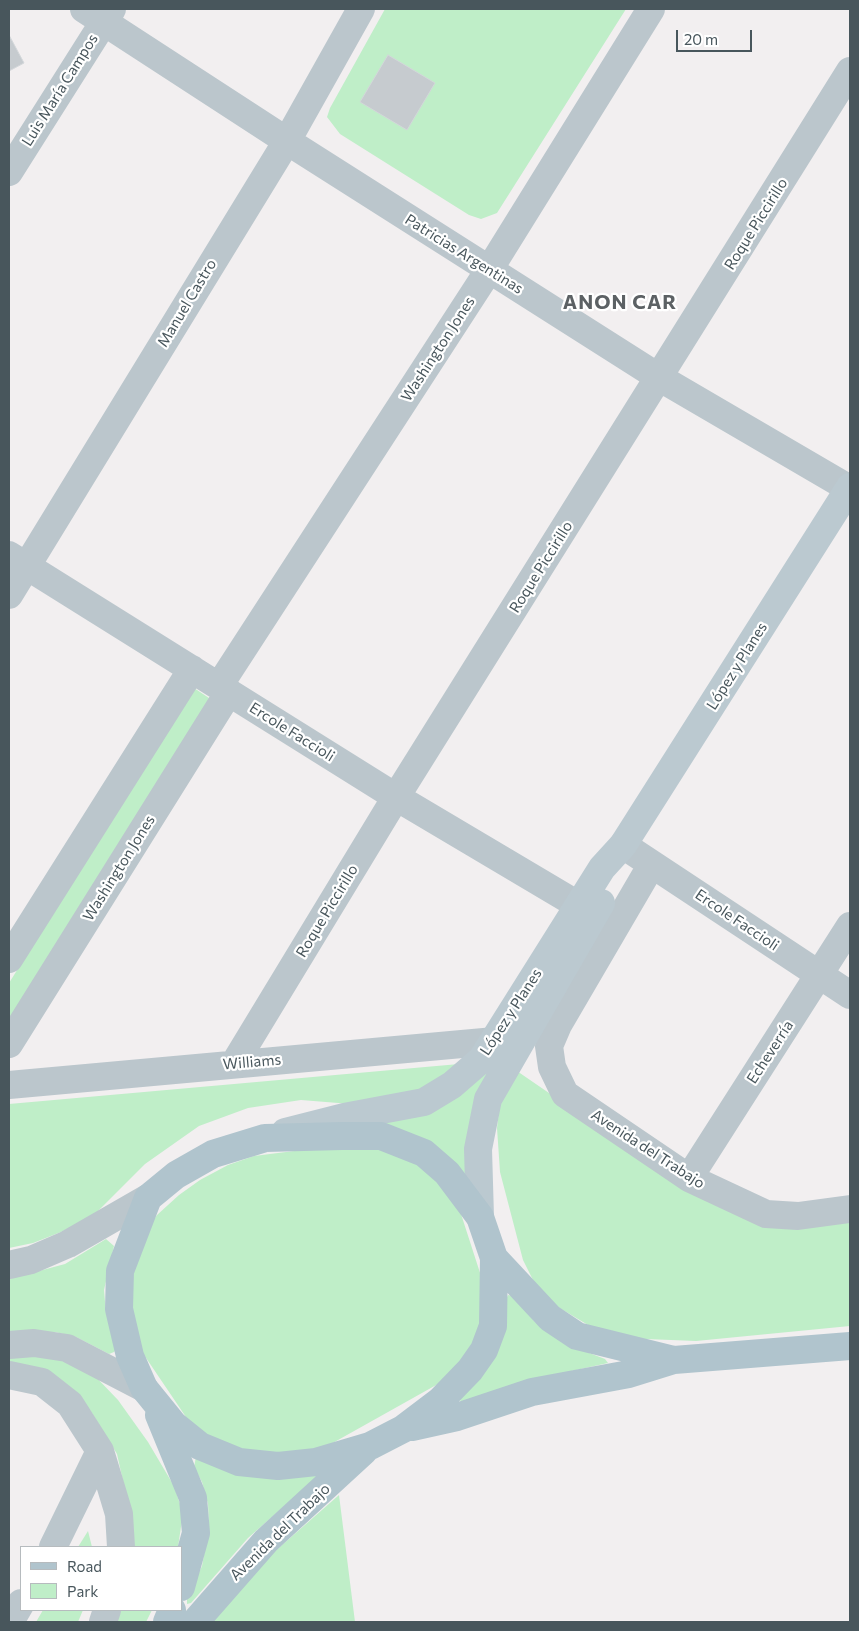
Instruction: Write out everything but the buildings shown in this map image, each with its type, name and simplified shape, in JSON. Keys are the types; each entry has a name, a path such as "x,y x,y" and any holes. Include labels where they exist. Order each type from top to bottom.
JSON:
{"main road":[{"name":"López y Planes","path":"265,1138 344,1117 424,1102 452,1085 482,1059 578,905 602,868 623,845 850,489"},
{"name":"López y Planes","path":"480,1217 478,1149 488,1099 614,880 623,845"},
{"path":"149,1396 174,1425 200,1446 239,1462 278,1466 316,1462 370,1446 403,1429 440,1401 470,1370 484,1350 493,1326 494,1258 480,1217 447,1173 424,1153 381,1136 265,1138 213,1154 176,1175 148,1198 120,1271 119,1309 130,1356 193,1498 196,1533 182,1583"},
{"path":"494,1258 550,1318 578,1336 674,1360"},
{"path":"403,1429 456,1417 532,1392 629,1374 674,1360 850,1346"},
{"name":"Avenida del Trabajo","path":"195,1622 266,1541 370,1446"}],"street":[{"name":"Manuel Castro","path":"9,595 18,561 287,141 361,9"},
{"name":"Washington Jones","path":"9,1044 224,689 489,270 651,9"},
{"name":"Patricias Argentinas","path":"100,13 287,141 489,270 660,378 850,489"},
{"name":"Luis María Campos","path":"9,172 100,13"},
{"name":"Roque Piccirillo","path":"234,1064 396,797 660,378 850,71"},
{"name":"Ercole Faccioli","path":"18,561 396,797 578,905"},
{"path":"9,959 192,669"},
{"name":"Ercole Faccioli","path":"623,845 850,995"},
{"name":"Avenida del Trabajo","path":"652,864 558,1025 549,1046 552,1067 564,1094 689,1178 766,1214 798,1216 850,1209"},
{"name":"Echeverría","path":"689,1178 850,926"},
{"name":"Williams","path":"9,1085 494,1040"},
{"path":"9,1264 31,1260 68,1244 148,1198"},
{"path":"9,1345 34,1343 67,1348 149,1396"},
{"path":"9,1375 42,1382 70,1404 100,1451 120,1514 121,1546"},
{"path":"53,1546 100,1451"},
{"path":"10,1622 20,1605"}],"green space":[{"path":"385,9 626,9 497,213 481,219 469,215 340,134 327,117 330,108"},
{"path":"194,688 212,700 9,1025 9,983"},
{"path":"492,1063 465,1177 399,1130 381,1121"},
{"path":"459,1064 438,1085 363,1105 301,1100 248,1108 199,1126 145,1164 92,1217 33,1243 9,1248 9,1104"},
{"path":"514,1069 686,1187 850,1217 850,1326 696,1341 621,1338 588,1325 553,1304 533,1280 523,1260 500,1172 497,1128 501,1093"},
{"path":"342,1145 396,1150 440,1180 461,1214 482,1279 483,1308 474,1347 438,1384 322,1449 297,1454 232,1452 190,1423 140,1349 127,1303 141,1238 157,1215 179,1195 200,1180 228,1165 254,1156"},
{"path":"106,1239 114,1246 104,1290 106,1313 118,1348 114,1352 109,1354 76,1337 55,1332 9,1332 9,1279 65,1264"},
{"path":"508,1295 513,1296 534,1321 563,1343 605,1359 608,1363 517,1383 463,1402 459,1400"},
{"path":"44,1355 63,1359 94,1375 118,1400 148,1442 174,1486 183,1513 178,1546 126,1546 125,1490 117,1454 90,1410 9,1366 9,1357"},
{"path":"196,1457 322,1473 248,1538 191,1603 187,1604 187,1599 202,1566 209,1526 208,1504 202,1482 194,1467"},
{"path":"339,1495 355,1622 211,1622 265,1560"},
{"path":"88,1531 92,1546 79,1546"},
{"path":"42,1611 83,1611 78,1622 36,1622"},
{"path":"112,1611 152,1611 146,1622 108,1622"}],"district":[{"name":"ANON CAR","path":"620,302"}]}
